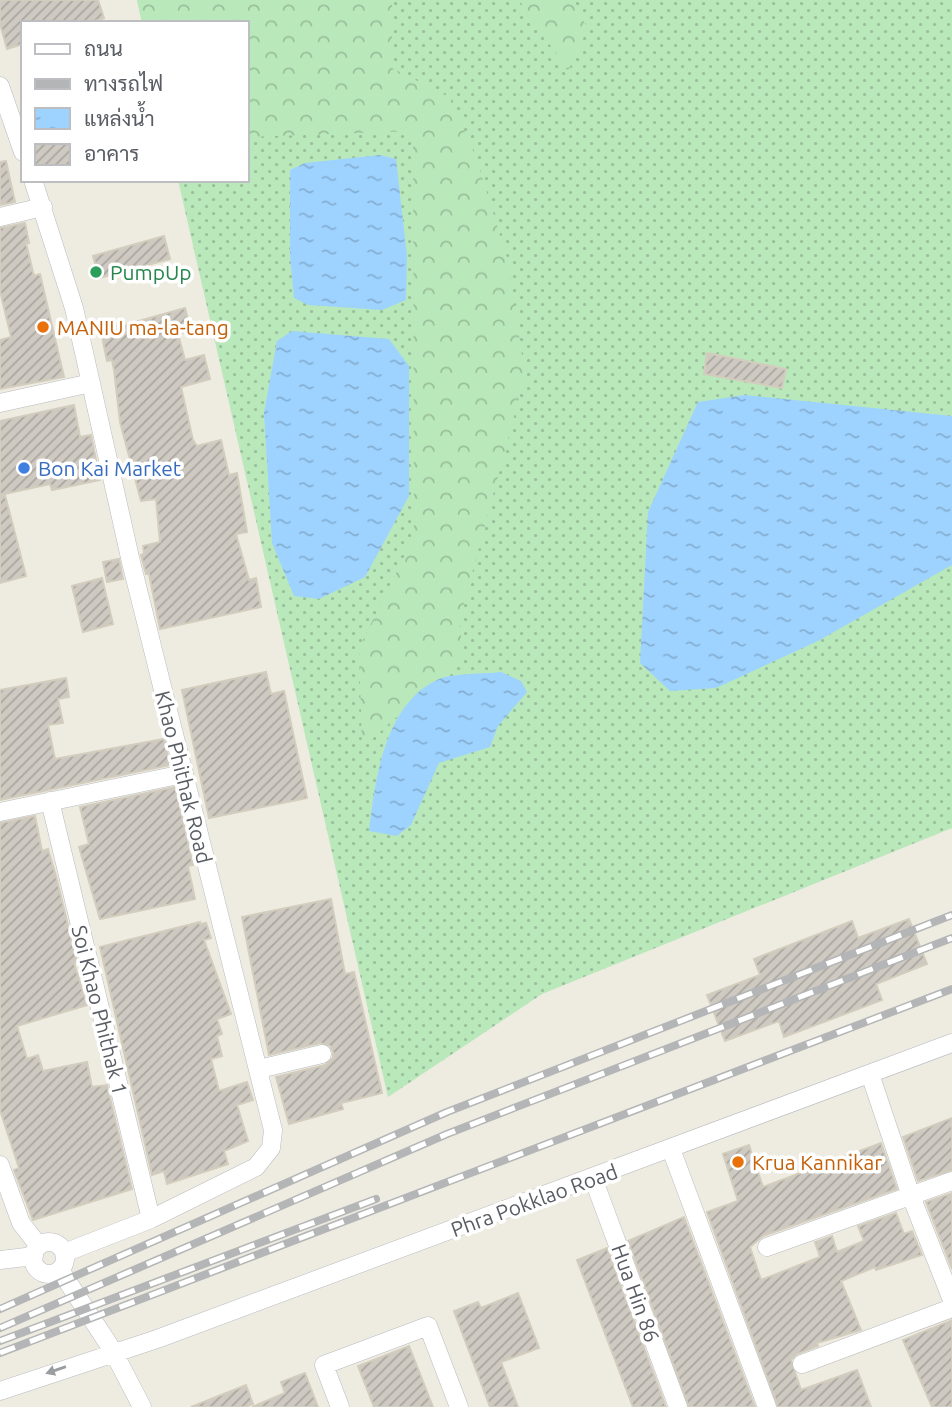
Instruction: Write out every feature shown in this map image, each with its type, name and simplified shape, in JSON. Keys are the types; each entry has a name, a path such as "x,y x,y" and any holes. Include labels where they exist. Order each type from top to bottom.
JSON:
{"street":[{"path":"1,93 21,147"},
{"name":"Khao Phithak Road","path":"34,182 75,308 90,383 183,774 273,1130 271,1148 256,1167 62,1262"},
{"path":"0,217 43,207"},
{"path":"0,403 90,383"},
{"path":"0,812 183,774"},
{"name":"Soi Khao Phithak 1","path":"50,801 151,1219"},
{"name":"Phra Pokklao Road","path":"0,1391 113,1351 157,1339 952,1043"},
{"path":"259,1069 322,1054"},
{"path":"870,1074 911,1196 952,1300"},
{"path":"671,1149 767,1407"},
{"path":"0,1165 21,1223 36,1251 36,1267 43,1273 62,1262"},
{"name":"Hua Hin 86","path":"593,1178 678,1407"},
{"path":"767,1247 952,1181"},
{"path":"0,1260 55,1243 62,1262 142,1407"},
{"path":"802,1364 952,1308"},
{"path":"340,1407 324,1365 428,1326 460,1407"}],"green space":[{"path":"137,0 952,0 952,828 542,994 388,1097 178,182 248,182 248,21 142,21"},
{"path":"137,0 392,0 392,68 449,97 476,157 508,261 525,376 459,622 464,657 362,748 359,648 414,537 413,131 248,137 248,21 142,21"},
{"path":"519,0 570,0 588,28 568,71"}],"water":[{"path":"380,155 396,159 407,256 406,300 382,310 308,305 294,298 290,255 290,170 305,163"},
{"path":"292,331 389,339 409,366 409,496 365,577 319,599 294,596 272,543 264,413 277,341"},
{"path":"745,395 952,416 952,565 818,641 716,688 670,691 640,663 648,512 698,402"},
{"path":"501,672 521,681 527,692 498,726 490,747 439,763 411,825 397,836 369,831 385,746 405,707 419,692 437,680 459,675"}],"building":[{"path":"0,0 98,0 104,18 95,21 21,21 21,45 7,49 0,24"},
{"path":"6,161 15,202 0,205 0,162"},
{"path":"25,223 29,243 26,243 34,276 40,274 64,377 0,389 0,340 11,337 0,291 0,228"},
{"path":"164,236 170,259 99,278 93,256"},
{"path":"185,308 191,330 178,334 185,360 204,355 210,379 181,387 193,440 197,446 221,440 229,475 237,473 247,532 236,534 249,580 256,578 261,607 160,629 149,574 146,574 141,555 144,554 143,546 160,542 156,499 141,501 120,422 112,360 107,361 100,327 120,323 121,326"},
{"path":"707,353 786,369 782,388 704,374"},
{"path":"74,405 80,437 91,435 100,480 52,490 50,484 0,495 0,421"},
{"path":"5,495 26,576 0,583 0,496"},
{"path":"119,559 123,579 107,582 103,562"},
{"path":"102,578 113,624 83,632 72,586"},
{"path":"266,672 271,694 284,691 307,798 209,818 182,690"},
{"path":"66,678 69,697 58,699 63,723 48,725 55,759 164,739 170,765 0,800 0,690"},
{"path":"175,787 193,865 188,866 195,899 100,919 79,847 89,844 80,807"},
{"path":"35,816 42,851 48,849 56,876 77,962 74,963 87,1005 17,1026 27,1059 38,1055 43,1071 87,1062 92,1087 107,1085 132,1189 33,1220 14,1170 19,1168 0,1110 0,823"},
{"path":"331,899 345,974 354,972 382,1093 341,1103 343,1109 289,1124 276,1077 325,1065 333,1058 333,1052 330,1046 320,1043 269,1055 242,917"},
{"path":"909,919 927,964 876,984 882,1000 784,1037 779,1021 725,1041 707,995 760,975 754,959 852,921 858,938"},
{"path":"200,922 206,923 211,938 204,940 231,1014 217,1019 222,1034 217,1036 222,1056 211,1059 219,1091 247,1082 253,1100 237,1105 248,1141 224,1151 228,1164 167,1184 164,1171 152,1175 100,947"},
{"path":"952,1118 952,1170 918,1181 903,1137"},
{"path":"881,1143 897,1189 763,1236 750,1247 761,1280 820,1257 815,1242 832,1236 837,1252 864,1241 858,1226 896,1213 904,1234 912,1231 922,1255 876,1270 875,1267 841,1281 861,1330 817,1343 818,1346 797,1354 791,1360 801,1390 857,1370 871,1407 778,1407 707,1212 738,1201 723,1154 749,1145 763,1187"},
{"path":"952,1193 952,1269 926,1202"},
{"path":"684,1217 755,1407 689,1407 628,1241"},
{"path":"607,1248 666,1407 633,1407 577,1260"},
{"path":"518,1293 539,1348 501,1362 518,1407 490,1407 454,1311 478,1302 481,1308"},
{"path":"952,1320 952,1407 932,1407 903,1340"},
{"path":"409,1346 433,1407 374,1407 358,1366"},
{"path":"305,1373 318,1407 252,1407 285,1393 281,1382"},
{"path":"246,1385 253,1404 245,1407 191,1407"}],"railway":[{"path":"0,1309 447,1112 952,915"},
{"path":"0,1328 447,1134 952,938"},
{"path":"0,1353 952,989"},
{"path":"0,1341 376,1199"}],"place":[{"name":"PumpUp","path":"96,272"},
{"name":"MANIU ma-la-tang","path":"43,327"},
{"name":"Bon Kai Market","path":"24,468"},
{"name":"Krua Kannikar","path":"738,1162"}]}
